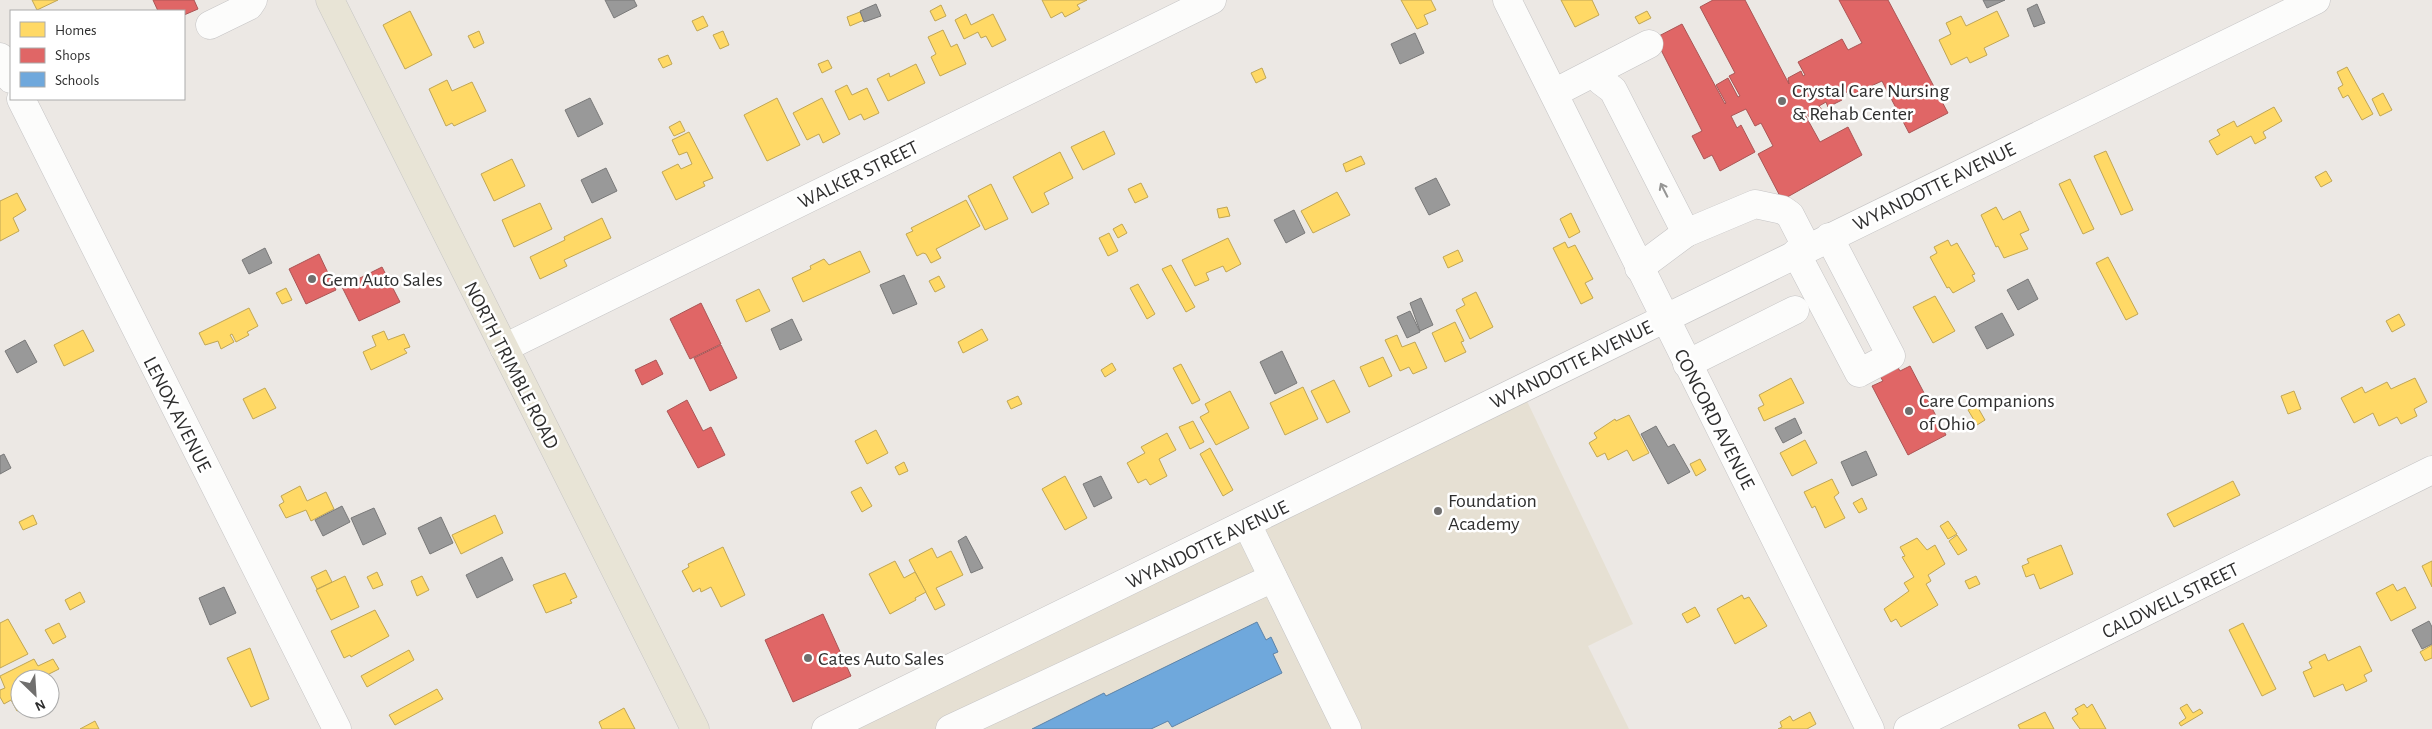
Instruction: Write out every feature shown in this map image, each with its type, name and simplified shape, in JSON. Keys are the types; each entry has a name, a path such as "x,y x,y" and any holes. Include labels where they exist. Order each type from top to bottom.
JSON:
{"main road":[{"name":"NORTH TRIMBLE ROAD","path":"334,1 504,348 695,729"}],"street":[{"path":"210,25 249,6 253,0"},
{"name":"WALKER STREET","path":"504,348 1212,0"},
{"name":"CONCORD AVENUE","path":"1507,0 1870,729"},
{"name":"WYANDOTTE AVENUE","path":"826,729 860,722 1247,524 2316,0"},
{"path":"1554,93 1649,44"},
{"path":"0,56 10,77"},
{"path":"1597,72 1602,81 1613,90 1686,233"},
{"name":"LENOX AVENUE","path":"22,100 337,729"},
{"path":"1639,268 1686,233 1754,204 1762,204 1790,215 1811,246"},
{"path":"1687,364 1795,310"},
{"name":"CALDWELL STREET","path":"1908,729 2432,470"},
{"path":"1247,524 1347,729"},
{"path":"950,729 1274,578"}],"shaded area":[{"name":"Foundation Academy","path":"1526,399 1633,624 1588,646 1629,729 852,729"}],"building: Homes":[{"path":"32,0 58,0 37,10"},
{"path":"1042,0 1087,0 1077,5 1080,9 1065,17 1062,12 1051,18"},
{"path":"1401,0 1431,0 1436,10 1424,15 1428,24 1417,29"},
{"path":"1561,0 1592,0 1599,15 1575,27"},
{"path":"941,5 946,16 935,21 930,11"},
{"path":"410,11 432,55 405,69 383,25"},
{"path":"1647,11 1651,18 1639,24 1635,17"},
{"path":"1997,11 2009,36 1984,48 1987,55 1970,63 1967,57 1951,65 1939,40 1951,34 1946,23 1961,16 1966,26"},
{"path":"860,12 864,20 850,26 847,17"},
{"path":"966,14 971,25 993,14 1006,40 992,47 986,36 981,38 978,32 964,39 955,20"},
{"path":"703,16 708,26 697,31 692,21"},
{"path":"943,30 951,47 957,44 966,64 940,76 931,57 936,54 928,37"},
{"path":"479,31 484,43 474,48 468,36"},
{"path":"723,31 729,45 720,49 713,35"},
{"path":"668,55 672,64 663,68 658,59"},
{"path":"828,60 832,68 822,73 818,64"},
{"path":"916,64 925,83 888,101 877,79 889,73 890,77"},
{"path":"2347,67 2373,114 2362,120 2348,95 2343,98 2338,88 2343,85 2337,72"},
{"path":"1262,68 1266,78 1256,83 1251,73"},
{"path":"447,80 452,91 472,82 486,111 454,126 452,123 446,126 429,89"},
{"path":"847,85 852,95 867,88 879,113 864,120 861,114 849,120 835,91"},
{"path":"2383,93 2392,110 2380,116 2372,99"},
{"path":"777,98 800,145 767,161 744,115"},
{"path":"822,98 840,134 823,143 819,134 807,140 793,113"},
{"path":"2274,107 2282,121 2263,132 2266,138 2255,144 2251,136 2217,155 2209,141 2220,135 2217,130 2234,121 2237,127"},
{"path":"680,121 685,131 674,136 669,127"},
{"path":"1104,131 1115,154 1083,170 1071,147"},
{"path":"689,132 713,178 703,182 705,186 676,200 662,172 678,164 681,169 692,164 687,152 679,155 672,140"},
{"path":"2106,151 2133,210 2121,215 2094,156"},
{"path":"1060,152 1073,178 1044,193 1049,204 1032,213 1013,177"},
{"path":"1361,156 1365,164 1346,172 1343,164"},
{"path":"512,159 525,186 494,201 481,174"},
{"path":"2326,171 2332,181 2321,187 2315,177"},
{"path":"2070,179 2094,229 2083,234 2059,184"},
{"path":"1141,183 1148,197 1135,203 1128,189"},
{"path":"991,184 1008,219 985,230 968,196"},
{"path":"1337,192 1350,215 1313,233 1301,211"},
{"path":"17,193 26,210 13,218 19,231 0,241 0,201"},
{"path":"966,200 980,226 936,249 941,258 931,263 926,254 923,253 917,256 906,234 913,231 911,228"},
{"path":"540,203 552,229 514,247 502,220"},
{"path":"1227,207 1230,216 1219,218 1217,209"},
{"path":"1996,207 2003,220 2020,211 2029,230 2020,234 2028,249 2004,258 1998,246 1996,247 1981,215"},
{"path":"1571,213 1580,232 1569,238 1560,219"},
{"path":"602,218 611,238 564,260 567,266 540,279 530,257 565,240 564,237"},
{"path":"1122,224 1127,233 1118,238 1113,229"},
{"path":"1109,233 1118,251 1108,256 1099,238"},
{"path":"1228,238 1241,264 1226,272 1223,266 1206,273 1209,280 1195,286 1182,260"},
{"path":"1948,240 1951,246 1957,243 1975,274 1972,275 1975,281 1953,293 1949,287 1947,288 1930,257 1937,253 1934,247"},
{"path":"1565,242 1568,248 1575,245 1593,279 1585,283 1593,298 1581,304 1553,248"},
{"path":"1458,250 1463,261 1448,268 1443,257"},
{"path":"860,251 870,272 803,302 792,278 811,269 810,266 824,259 829,265"},
{"path":"2108,257 2138,314 2126,320 2096,263"},
{"path":"1171,265 1195,307 1186,312 1162,269"},
{"path":"939,276 945,287 935,292 929,281"},
{"path":"1138,284 1155,314 1147,319 1130,288"},
{"path":"286,288 292,300 282,304 276,293"},
{"path":"759,289 770,311 746,322 736,300"},
{"path":"1476,292 1493,327 1470,339 1456,310 1465,305 1462,299"},
{"path":"1935,296 1955,331 1933,343 1913,307"},
{"path":"249,308 258,326 247,332 249,335 236,342 232,334 230,335 234,342 221,349 218,341 205,345 199,333"},
{"path":"2399,314 2405,325 2392,332 2386,321"},
{"path":"1455,322 1464,341 1461,342 1466,352 1445,362 1432,333"},
{"path":"982,329 988,340 963,353 958,342"},
{"path":"83,330 94,351 64,366 54,345"},
{"path":"384,331 388,340 404,334 410,347 404,349 407,353 371,370 363,352 376,346 372,336"},
{"path":"1397,335 1402,347 1415,342 1427,368 1413,374 1409,367 1400,371 1385,340"},
{"path":"1383,357 1392,376 1369,387 1360,367"},
{"path":"1112,363 1116,370 1105,377 1101,370"},
{"path":"1181,364 1200,400 1192,404 1173,368"},
{"path":"1791,378 1804,403 1764,421 1758,408 1764,405 1759,395"},
{"path":"2415,378 2427,402 2414,409 2417,416 2401,424 2397,417 2379,426 2373,413 2354,423 2341,398 2362,387 2365,393 2387,382 2391,389"},
{"path":"1334,380 1350,412 1327,423 1311,391"},
{"path":"1303,387 1318,419 1285,435 1270,403"},
{"path":"265,388 276,408 253,419 243,399"},
{"path":"1230,391 1249,428 1216,445 1200,417 1209,412 1205,404"},
{"path":"2294,391 2301,409 2288,414 2281,396"},
{"path":"1018,396 1022,404 1011,409 1007,401"},
{"path":"1977,406 1985,420 1977,425 1968,410"},
{"path":"1629,415 1649,453 1633,461 1627,450 1608,460 1605,453 1597,457 1589,443 1597,438 1594,433 1615,419 1616,421"},
{"path":"1193,421 1204,442 1190,449 1179,427"},
{"path":"876,430 888,453 867,464 855,441"},
{"path":"1167,433 1176,450 1159,459 1167,476 1150,485 1146,479 1138,483 1127,463 1145,453 1141,447"},
{"path":"1805,440 1817,463 1792,476 1780,453"},
{"path":"1210,448 1233,490 1223,496 1200,454"},
{"path":"1700,459 1706,470 1696,476 1690,464"},
{"path":"904,462 908,471 899,475 895,467"},
{"path":"1065,476 1087,518 1065,530 1042,489"},
{"path":"1832,479 1839,493 1834,497 1845,518 1825,528 1815,506 1812,508 1804,492"},
{"path":"2233,481 2240,495 2174,527 2167,514"},
{"path":"300,486 307,501 326,492 334,509 311,521 306,510 286,518 279,505 284,502 281,496"},
{"path":"861,487 872,506 862,512 851,492"},
{"path":"1862,498 1867,509 1859,513 1853,503"},
{"path":"33,515 37,524 23,530 19,522"},
{"path":"495,515 503,533 461,554 452,535"},
{"path":"1948,521 1957,534 1948,539 1940,526"},
{"path":"1957,535 1967,550 1958,555 1949,541"},
{"path":"1917,538 1927,550 1935,545 1945,564 1928,575 1931,581 1926,584 1938,605 1901,627 1896,619 1891,622 1884,609 1909,591 1904,583 1914,577 1902,557 1905,556 1900,547"},
{"path":"2061,545 2073,574 2040,589 2034,574 2026,577 2022,566 2029,563 2027,559"},
{"path":"723,547 745,595 721,607 711,587 701,592 700,588 693,592 682,571 689,567 688,564"},
{"path":"932,548 937,558 951,551 963,575 936,588 945,605 935,610 909,560"},
{"path":"895,561 904,578 915,572 926,592 915,598 916,600 890,614 869,574"},
{"path":"2432,561 2432,587 2422,566"},
{"path":"326,570 332,582 317,589 311,577"},
{"path":"377,572 383,585 373,589 367,577"},
{"path":"565,573 577,597 570,600 572,603 546,613 533,585"},
{"path":"345,576 359,607 331,620 316,590"},
{"path":"422,576 429,590 417,596 411,581"},
{"path":"1976,576 1980,584 1969,589 1965,581"},
{"path":"2393,584 2397,591 2405,587 2416,608 2391,621 2376,593"},
{"path":"80,592 85,602 70,610 65,600"},
{"path":"1742,595 1744,599 1749,597 1767,626 1735,644 1717,609"},
{"path":"1695,607 1700,616 1687,623 1682,614"},
{"path":"375,610 389,636 351,657 350,655 344,658 331,631"},
{"path":"8,619 28,654 0,668 0,623"},
{"path":"59,623 66,637 53,644 45,630"},
{"path":"2243,623 2276,689 2262,696 2229,630"},
{"path":"2432,645 2432,658 2425,661 2420,652"},
{"path":"2360,646 2372,671 2364,675 2367,681 2346,691 2343,684 2314,697 2303,672 2312,668 2309,662 2325,654 2328,661"},
{"path":"250,648 269,699 251,707 227,658"},
{"path":"409,650 414,660 367,687 361,676"},
{"path":"34,659 38,666 53,659 59,669 14,669"},
{"path":"10,671 10,701 4,704 0,697 0,690 5,688 0,676"},
{"path":"437,689 443,699 395,725 389,715"},
{"path":"2084,704 2087,708 2092,704 2106,729 2080,729 2072,718 2078,714 2075,709"},
{"path":"2187,704 2193,713 2200,709 2203,713 2181,726 2179,723 2186,718 2180,708"},
{"path":"624,708 635,729 602,729 599,722"},
{"path":"1810,712 1816,724 1807,729 1778,729 1782,727 1780,722 1790,716 1793,721"},
{"path":"2045,712 2054,729 2020,729 2018,725"},
{"path":"95,721 99,729 80,729"}],"building: Shops":[{"path":"153,0 194,0 198,9 185,15 185,10 158,10"},
{"name":"Crystal Care Nursing & Rehab Center","path":"1713,0 1745,0 1789,84 1788,78 1801,71 1803,76 1805,75 1798,62 1842,39 1848,50 1862,43 1839,0 1888,0 1948,113 1909,133 1882,81 1849,96 1846,91 1839,95 1842,100 1828,107 1826,102 1819,106 1822,110 1809,117 1806,112 1804,113 1820,142 1848,127 1862,155 1782,200 1758,154 1773,146 1761,123 1755,126 1746,109 1731,116 1737,128 1741,125 1755,152 1720,171 1712,155 1704,159 1692,136 1702,131 1655,38 1682,24 1725,104 1716,85 1728,78 1738,97 1740,96 1729,76 1735,73 1700,7"},
{"name":"Gem Auto Sales","path":"319,254 336,290 306,304 289,269"},
{"path":"382,267 400,302 359,321 342,287"},
{"path":"701,303 721,344 690,359 670,319"},
{"path":"721,345 737,378 710,391 694,358"},
{"path":"656,360 663,374 642,385 635,370"},
{"name":"Care Companions of Ohio","path":"1896,364 1900,371 1910,366 1946,435 1908,455 1872,386 1883,381 1878,373"},
{"path":"687,400 703,431 711,427 725,455 698,468 667,411"},
{"name":"Cates Auto Sales","path":"823,614 851,676 793,702 765,640"}],"building: Schools":[{"path":"1257,622 1266,640 1271,637 1278,652 1273,654 1282,673 1172,727 1168,721 1151,729 1032,729 1104,693 1106,696"}],"building: Industry":[{"path":"605,0 634,0 637,6 614,18"},
{"path":"1983,0 2005,0 1987,8"},
{"path":"876,4 881,16 864,22 860,11"},
{"path":"2037,4 2045,23 2034,27 2027,9"},
{"path":"1415,33 1424,53 1400,64 1391,44"},
{"path":"590,98 603,124 578,137 565,110"},
{"path":"606,168 617,191 592,203 581,180"},
{"path":"1436,178 1450,205 1429,215 1415,188"},
{"path":"1294,210 1305,233 1286,243 1274,220"},
{"path":"265,248 272,263 249,274 242,260"},
{"path":"904,275 917,304 893,314 880,285"},
{"path":"2028,279 2038,299 2018,310 2007,290"},
{"path":"1421,298 1433,325 1420,331 1410,303"},
{"path":"1410,311 1420,332 1407,338 1397,317"},
{"path":"2002,313 2014,335 1987,349 1975,327"},
{"path":"792,319 802,340 780,350 771,329"},
{"path":"25,340 37,362 17,373 5,351"},
{"path":"1282,351 1297,383 1275,394 1260,362"},
{"path":"1795,418 1802,433 1783,443 1775,428"},
{"path":"1656,426 1668,447 1674,444 1690,472 1668,484 1641,434"},
{"path":"1866,451 1877,475 1852,486 1841,462"},
{"path":"4,454 11,468 0,474 0,456"},
{"path":"1101,476 1112,498 1094,507 1083,484"},
{"path":"342,506 350,522 323,536 315,520"},
{"path":"374,508 386,534 363,545 351,518"},
{"path":"441,517 453,543 430,554 418,528"},
{"path":"966,536 983,568 971,573 958,541"},
{"path":"502,557 513,580 477,598 466,575"},
{"path":"224,587 236,613 210,625 199,598"},
{"path":"2429,621 2432,627 2432,644 2422,649 2412,630"}],"place":[{"name":"Crystal Care Nursing & Rehab Center","path":"1782,101"},
{"name":"Gem Auto Sales","path":"312,279"},
{"name":"Care Companions of Ohio","path":"1909,411"},
{"name":"Foundation Academy","path":"1438,511"},
{"name":"Cates Auto Sales","path":"808,658"}]}
